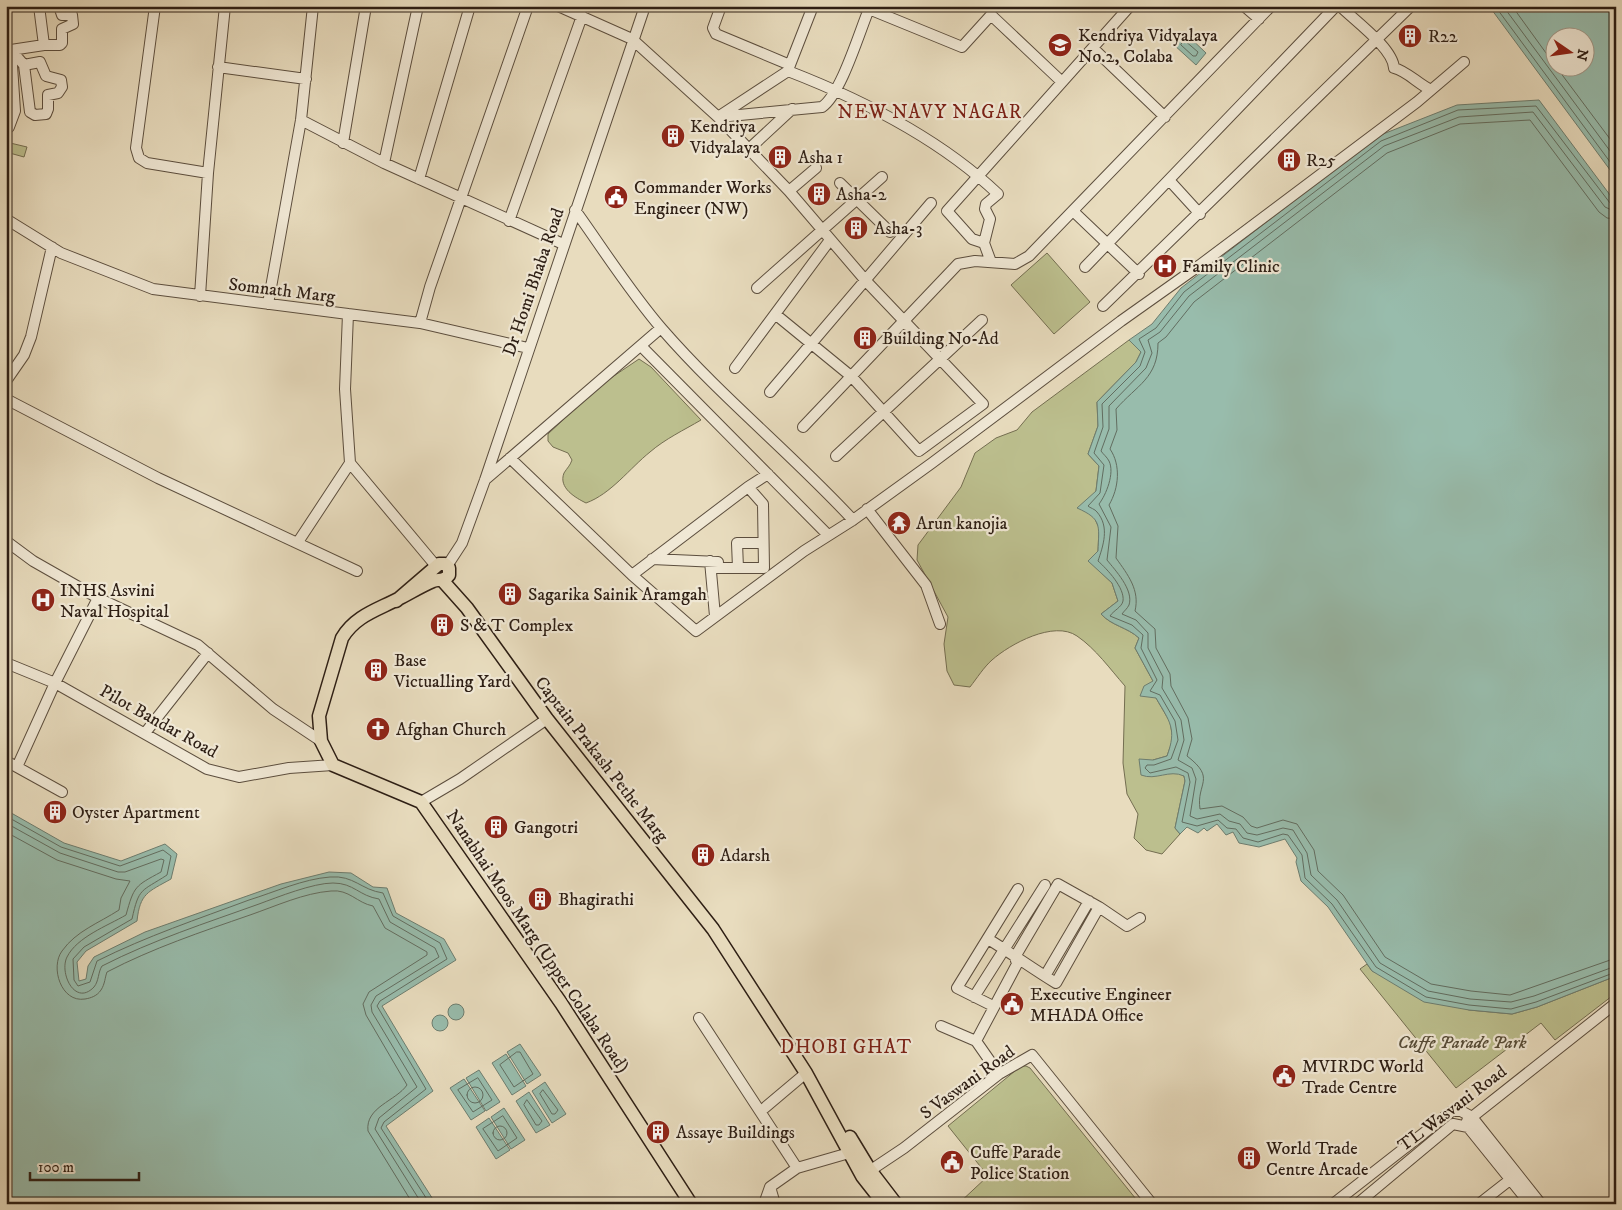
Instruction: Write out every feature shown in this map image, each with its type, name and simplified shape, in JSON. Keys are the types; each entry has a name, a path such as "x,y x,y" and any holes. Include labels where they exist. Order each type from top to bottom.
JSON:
{"main road":[{"path":"333,765 321,741 319,716 342,638 349,627 361,617 396,601 441,572"},
{"name":"Captain Prakash Pethe Marg","path":"441,572 547,719 713,929 806,1073 830,1114 849,1153 896,1204"},
{"name":"Nanabhai Moos Marg (Upper Colaba Road)","path":"333,765 421,802 561,1003 691,1204"},
{"name":"Captain Prakash Pethe Marg","path":"713,929 730,943 797,1045 884,1204"}],"street":[{"path":"39,6 44,45"},
{"path":"9,48 60,45 62,43 62,29 73,24 72,15 62,15 59,6"},
{"path":"154,6 136,148 139,158 147,163 208,173"},
{"path":"200,296 208,173 225,6"},
{"path":"268,304 301,120 313,6"},
{"path":"343,143 366,6"},
{"path":"384,163 418,6"},
{"path":"419,179 470,6"},
{"path":"420,323 461,198 528,6"},
{"path":"558,6 632,39 718,117 790,191 866,281 983,404 919,451 852,377 775,314"},
{"name":"Dr Homi Bhaba Road","path":"441,572 462,543 485,480 574,210 645,6"},
{"path":"721,6 713,28 716,34 837,90 935,144 979,176 998,194 986,204 985,209 990,219 984,243 991,262"},
{"path":"718,117 789,68 813,6"},
{"path":"984,243 972,239 947,212 1130,6"},
{"path":"1244,6 1259,19"},
{"path":"803,427 958,264 975,261 1015,264 1030,256 1271,6"},
{"path":"1085,267 1336,6"},
{"path":"1340,6 1376,40 1394,61 1394,68 1400,69 1419,85 1430,90"},
{"path":"1103,306 1200,214 1411,6"},
{"path":"718,117 822,107 829,102 837,90 868,7 962,47 991,15 1062,82"},
{"path":"509,221 582,16"},
{"path":"9,48 24,65 30,112 35,115 46,114 48,95 58,93 62,87 61,80 46,76 40,62 24,65"},
{"path":"6,127 9,127 15,111 9,48"},
{"path":"1093,48 1165,117"},
{"path":"510,458 632,574 696,631 853,520 1208,260 1464,62"},
{"path":"218,67 306,80"},
{"path":"749,149 792,109"},
{"path":"301,120 384,163 563,244"},
{"path":"790,191 816,168"},
{"path":"757,288 858,201 882,177"},
{"path":"1169,180 1200,214"},
{"path":"840,183 890,232"},
{"path":"770,392 931,203"},
{"path":"574,210 662,328 700,370 815,478 853,520"},
{"path":"1073,211 1138,274"},
{"name":"Somnath Marg","path":"6,219 52,247 118,277 152,289 348,314 345,389 350,463"},
{"path":"735,368 830,240"},
{"path":"6,381 24,355 31,337 52,247"},
{"path":"348,314 420,323 528,348"},
{"path":"836,456 982,320"},
{"path":"485,480 662,328"},
{"path":"641,346 828,536"},
{"path":"6,399 158,478 298,542 356,571"},
{"path":"298,542 350,463 441,572"},
{"path":"632,574 748,486 768,474"},
{"path":"652,559 718,562 717,568 764,568 763,504 748,486"},
{"path":"867,509 926,585 940,624"},
{"path":"6,541 33,560 98,598 198,645 273,709 321,741"},
{"path":"738,568 737,543 764,543"},
{"path":"710,561 715,616"},
{"path":"17,767 55,683 98,598"},
{"path":"145,733 208,653"},
{"name":"Pilot Bandar Road","path":"6,663 55,683 207,769 239,777 289,768 333,765"},
{"path":"421,802 547,719"},
{"path":"6,761 62,792"},
{"path":"976,1042 993,1006 1017,964 1015,957 1058,884 1099,907 1127,926 1140,918"},
{"path":"974,997 1003,948 1045,885"},
{"path":"993,1006 957,988 1018,889"},
{"path":"1045,976 1089,901"},
{"path":"988,939 1056,983 1099,907"},
{"name":"TL Wasvani Road","path":"1357,1204 1453,1124 1462,1125 1616,1003"},
{"path":"699,1018 761,1110 797,1168"},
{"path":"941,1026 976,1042 998,1074"},
{"name":"S Vaswani Road","path":"866,1173 904,1148 998,1074 1032,1055 1152,1204"},
{"path":"761,1110 806,1073"},
{"name":"TL Wasvani Road","path":"1333,1204 1452,1111 1461,1111 1472,1117"},
{"path":"1472,1117 1541,1204"},
{"path":"1462,1125 1468,1127 1530,1204"},
{"path":"764,1204 770,1187 797,1168 849,1153"},
{"path":"1479,1204 1511,1179"},
{"path":"770,1187 775,1204"}],"green space":[{"path":"6,142 27,147 24,157 6,152"},
{"path":"1047,253 1090,302 1054,334 1011,285"},
{"path":"1129,340 1141,352 1136,362 1097,402 1098,426 1088,454 1099,466 1093,515 1099,528 1098,551 1089,561 1112,583 1118,601 1101,614 1139,638 1135,648 1153,681 1156,698 1170,722 1173,739 1167,756 1153,760 1184,776 1185,781 1175,828 1180,834 1162,854 1146,850 1134,838 1138,814 1127,794 1123,763 1125,686 1084,641 1067,632 1057,631 1033,636 1010,647 983,669 970,687 954,685 947,671 944,644 948,617 917,560 918,545 961,487 975,453 996,438 1017,430 1032,412"},
{"path":"639,359 651,367 701,420 656,447 612,487 586,503 566,488 563,478 564,473 572,460 568,453 553,447 548,441 548,434 599,386"},
{"name":"Cuffe Parade Park","path":"1367,964 1372,971 1469,1010 1512,1014 1537,1007 1616,976 1616,993 1555,1040 1541,1023 1456,1088 1360,969"},
{"path":"1021,1066 1030,1068 1140,1204 958,1204 988,1176 948,1126"}],"water":[{"path":"1489,6 1616,6 1616,178"},
{"path":"1184,32 1206,53 1196,65 1173,44"},
{"path":"1539,100 1616,203 1616,976 1537,1007 1512,1014 1469,1010 1424,1002 1372,971 1328,907 1301,881 1296,862 1297,858 1285,839 1259,847 1239,843 1233,832 1226,835 1217,824 1207,831 1204,828 1198,833 1187,827 1180,834 1175,828 1185,781 1184,776 1178,774 1152,777 1141,775 1139,759 1153,760 1167,756 1172,732 1165,713 1156,698 1140,696 1144,686 1153,681 1135,648 1139,638 1101,614 1118,601 1112,583 1088,561 1098,551 1099,535 1097,524 1091,516 1077,508 1096,491 1099,466 1088,454 1098,426 1097,402 1136,362 1141,352 1129,340 1152,324 1181,288 1378,136 1457,105"},
{"path":"6,810 64,843 121,861 165,844 177,854 171,879 146,894 140,904 137,921 86,951 77,962 79,981 86,979 88,966 94,957 145,932 281,884 329,872 351,873 373,887 387,888 396,913 444,939 456,960 382,1006 433,1091 386,1126 436,1204 6,1204"},
{"path":"456,1004 464,1012 456,1020 448,1012"},
{"path":"440,1015 448,1023 440,1031 432,1023"},
{"path":"520,1044 541,1075 527,1084 507,1052"},
{"path":"506,1054 526,1086 512,1095 492,1063"},
{"path":"479,1070 500,1102 486,1111 466,1078"},
{"path":"464,1079 485,1111 471,1120 450,1088"},
{"path":"545,1082 566,1114 552,1123 532,1091"},
{"path":"529,1092 550,1125 536,1133 516,1101"},
{"path":"504,1108 525,1140 511,1149 491,1117"},
{"path":"489,1118 510,1150 496,1159 476,1127"}],"place":[{"name":"R22","path":"1410,36"},
{"name":"Kendriya Vidyalaya No.2, Colaba","path":"1060,45"},
{"name":"Kendriya Vidyalaya","path":"673,136"},
{"name":"Asha 1","path":"780,157"},
{"name":"R25","path":"1289,160"},
{"name":"Asha-2","path":"819,194"},
{"name":"Commander Works Engineer (NW)","path":"616,197"},
{"name":"Asha-3","path":"856,228"},
{"name":"Family Clinic","path":"1165,266"},
{"name":"Building No-Ad","path":"865,338"},
{"name":"Arun kanojia","path":"899,523"},
{"name":"Sagarika Sainik Aramgah","path":"510,594"},
{"name":"INHS Asvini Naval Hospital","path":"43,600"},
{"name":"S & T Complex","path":"442,625"},
{"name":"Base Victualling Yard","path":"376,670"},
{"name":"Afghan Church","path":"378,729"},
{"name":"Oyster Apartment","path":"55,812"},
{"name":"Gangotri","path":"496,827"},
{"name":"Adarsh","path":"703,855"},
{"name":"Bhagirathi","path":"540,899"},
{"name":"Executive Engineer MHADA Office","path":"1012,1004"},
{"name":"MVIRDC World Trade Centre","path":"1284,1076"},
{"name":"Assaye Buildings","path":"658,1132"},
{"name":"World Trade Centre Arcade","path":"1249,1158"},
{"name":"Cuffe Parade Police Station","path":"952,1162"}],"district":[{"name":"NEW NAVY NAGAR","path":"930,111"},
{"name":"DHOBI GHAT","path":"846,1046"}]}
